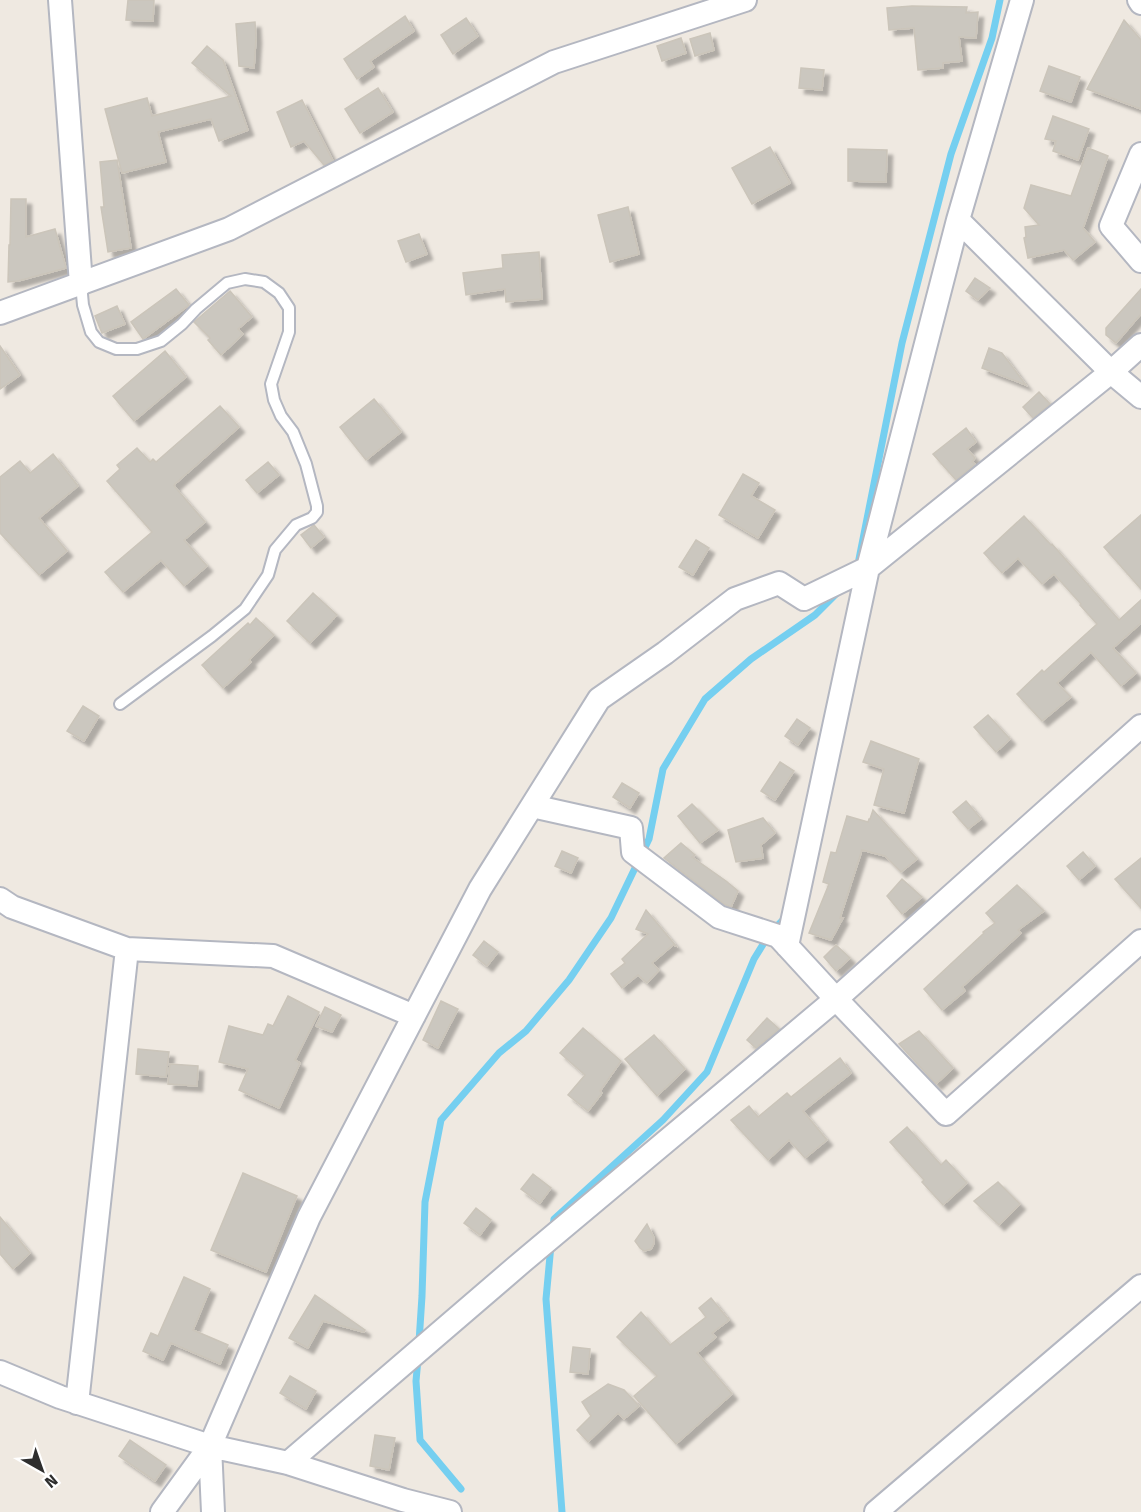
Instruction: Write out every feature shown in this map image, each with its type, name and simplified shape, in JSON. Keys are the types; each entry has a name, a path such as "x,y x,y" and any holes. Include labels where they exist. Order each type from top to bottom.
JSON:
{"street":[{"path":"60,0 81,284"},
{"path":"0,313 229,229 554,62 745,0"},
{"path":"787,946 868,568 958,220 1022,0"},
{"path":"1141,154 1111,226 1141,261"},
{"path":"958,220 1111,372 1141,397"},
{"path":"162,1512 210,1446 309,1217 480,889 599,699 665,653 735,598 779,583 804,599 868,568 1111,372 1141,345"},
{"path":"288,1463 537,1249 836,999 1141,726"},
{"path":"532,806 631,828 633,852 719,917 778,936 946,1114 1138,950"},
{"path":"0,899 12,907 127,950 273,956 414,1016"},
{"path":"78,1403 127,950"},
{"path":"876,1512 1141,1286"},
{"path":"0,1372 60,1397 210,1446 288,1463 395,1505 450,1512"},
{"path":"210,1446 213,1512"}],"lane":[{"path":"81,284 83,305 90,332 99,342 116,349 137,349 161,341 227,283 245,279 264,282 279,293 289,308 289,332 272,384 274,400 306,464 317,506 317,512 312,518 296,525 275,550 268,575 245,609 120,704"}],"building":[{"path":"128,0 154,0 153,21 126,20"},
{"path":"967,7 966,13 978,12 976,38 959,37 962,61 943,63 943,68 918,70 914,28 889,30 887,8"},
{"path":"405,16 414,31 370,61 374,67 357,79 344,59"},
{"path":"466,18 478,36 453,54 441,35"},
{"path":"1124,20 1141,40 1141,109 1087,89"},
{"path":"255,22 254,68 239,66 236,24"},
{"path":"710,33 714,50 695,56 690,39"},
{"path":"681,38 686,53 662,61 657,46"},
{"path":"207,46 223,60 248,130 219,141 211,119 158,132 166,162 122,173 105,109 147,98 152,116 231,96 192,63"},
{"path":"1049,66 1080,77 1071,102 1040,91"},
{"path":"801,68 824,70 822,90 799,88"},
{"path":"378,88 393,112 360,133 345,109"},
{"path":"302,100 333,161 324,165 304,141 291,147 277,112"},
{"path":"1053,116 1089,129 1078,160 1053,151 1056,141 1045,139"},
{"path":"770,147 790,183 752,204 732,168"},
{"path":"1088,148 1108,156 1083,228 1095,242 1073,260 1064,250 1028,258 1024,238 1026,237 1025,227 1039,225 1024,208 1031,185 1071,196"},
{"path":"848,149 887,150 886,182 848,181"},
{"path":"117,160 131,248 108,252 101,207 104,207 100,162"},
{"path":"11,199 26,199 26,237 55,229 66,268 8,282"},
{"path":"628,207 639,254 610,262 598,215"},
{"path":"419,234 427,254 406,262 398,241"},
{"path":"539,252 542,299 506,302 505,289 466,295 463,273 503,268 502,255"},
{"path":"975,278 990,288 978,300 966,291"},
{"path":"176,289 189,305 143,339 131,322"},
{"path":"1141,289 1141,314 1116,343 1106,335 1106,328"},
{"path":"230,291 252,317 238,329 243,334 221,355 208,340 210,338 194,322"},
{"path":"117,306 125,324 102,333 95,316"},
{"path":"0,346 20,375 0,389"},
{"path":"989,348 1002,353 1026,385 982,368"},
{"path":"165,351 186,377 134,421 113,396"},
{"path":"1039,392 1050,404 1033,418 1023,407"},
{"path":"374,399 401,432 366,460 340,427"},
{"path":"220,406 239,427 174,486 205,522 184,540 207,566 184,586 161,560 123,592 105,572 152,532 107,481 120,469 117,465 137,448 150,462 153,459 156,462"},
{"path":"966,428 976,442 967,449 975,458 972,462 975,464 956,480 933,454"},
{"path":"53,454 78,486 39,518 67,551 39,575 0,533 0,477 20,461 30,473"},
{"path":"268,462 279,475 257,493 246,480"},
{"path":"743,474 759,483 751,496 775,510 758,538 719,515"},
{"path":"1141,515 1141,589 1104,547"},
{"path":"1024,516 1119,620 1141,600 1141,623 1113,648 1136,673 1121,686 1091,652 1057,683 1071,697 1042,721 1017,694 1097,624 1054,574 1042,584 1018,558 1002,573 984,553"},
{"path":"314,525 324,537 311,548 301,535"},
{"path":"696,540 709,548 693,575 679,567"},
{"path":"313,593 337,615 310,643 287,621"},
{"path":"256,618 274,635 249,660 251,662 223,688 202,665"},
{"path":"83,706 99,716 84,741 67,731"},
{"path":"988,715 1010,739 996,752 974,727"},
{"path":"797,719 810,728 798,745 785,736"},
{"path":"871,741 919,759 904,813 874,805 884,769 863,762"},
{"path":"780,762 794,771 775,800 761,791"},
{"path":"622,783 639,793 630,808 613,797"},
{"path":"966,801 981,819 968,829 953,812"},
{"path":"692,804 718,830 700,843 678,816"},
{"path":"873,810 917,859 901,872 885,856 862,850 840,918 843,918 831,940 809,933 829,884 823,882 831,852 836,853 847,816 868,822"},
{"path":"763,818 775,833 761,845 763,858 736,862 728,830"},
{"path":"681,843 695,855 692,857 738,891 731,907 664,858"},
{"path":"562,851 578,858 571,873 555,866"},
{"path":"1083,852 1095,866 1079,880 1067,866"},
{"path":"1141,858 1141,908 1115,879"},
{"path":"902,879 922,897 902,914 887,896"},
{"path":"1017,885 1044,911 1018,930 1021,933 962,987 965,991 942,1010 924,989 995,923 986,913"},
{"path":"646,910 676,946 673,945 652,963 659,970 647,983 638,975 622,988 611,974 625,963 622,959 648,934 636,929"},
{"path":"484,941 498,952 487,966 473,955"},
{"path":"836,945 850,958 836,971 824,957"},
{"path":"288,996 319,1012 295,1060 300,1063 279,1108 239,1090 248,1069 219,1062 229,1026 263,1035 268,1024 273,1026"},
{"path":"441,1001 458,1009 438,1048 423,1040"},
{"path":"325,1007 341,1015 332,1032 316,1026"},
{"path":"767,1018 779,1029 756,1048 747,1040"},
{"path":"583,1028 621,1061 588,1111 568,1095 585,1075 560,1053"},
{"path":"919,1031 953,1068 936,1084 899,1044"},
{"path":"654,1035 685,1069 657,1096 625,1059"},
{"path":"138,1049 169,1052 166,1077 136,1074"},
{"path":"840,1058 851,1073 803,1111 827,1140 805,1158 789,1140 768,1160 731,1120 749,1106 758,1117 787,1093 791,1097"},
{"path":"170,1064 198,1066 197,1086 168,1084"},
{"path":"907,1127 941,1165 946,1160 967,1183 943,1205 890,1142"},
{"path":"243,1173 297,1196 266,1272 211,1250"},
{"path":"533,1174 551,1188 540,1203 521,1189"},
{"path":"998,1182 1020,1204 999,1225 974,1201"},
{"path":"476,1208 491,1220 480,1235 464,1223"},
{"path":"0,1217 30,1253 13,1269 0,1254"},
{"path":"647,1224 654,1243 651,1249 644,1251 635,1241"},
{"path":"184,1277 210,1289 193,1330 228,1345 220,1364 171,1343 163,1360 143,1351 151,1333 158,1336"},
{"path":"315,1295 365,1330 364,1332 323,1321 308,1348 289,1338"},
{"path":"711,1298 729,1320 712,1333 716,1337 697,1353 732,1394 676,1444 634,1396 657,1376 617,1337 641,1312 670,1345 706,1317 699,1308"},
{"path":"573,1347 590,1349 588,1374 570,1372"},
{"path":"290,1376 316,1391 306,1409 280,1393"},
{"path":"608,1384 624,1390 639,1406 624,1419 618,1413 588,1442 577,1430 591,1416 582,1402"},
{"path":"375,1435 395,1438 389,1470 370,1466"},
{"path":"130,1440 166,1465 155,1481 119,1456"}],"waterway":[{"path":"859,559 902,343 951,154 992,38 1000,0"},
{"path":"419,1342 425,1202 441,1120 499,1053 526,1031 569,980 611,918 649,839 663,769 705,699 751,659 815,615 838,592"},
{"path":"553,1228 554,1219 663,1120 707,1072 754,959 770,933 784,919 785,914"},
{"path":"551,1245 546,1299 562,1512"},
{"path":"418,1359 416,1381 420,1440 461,1489"}]}
